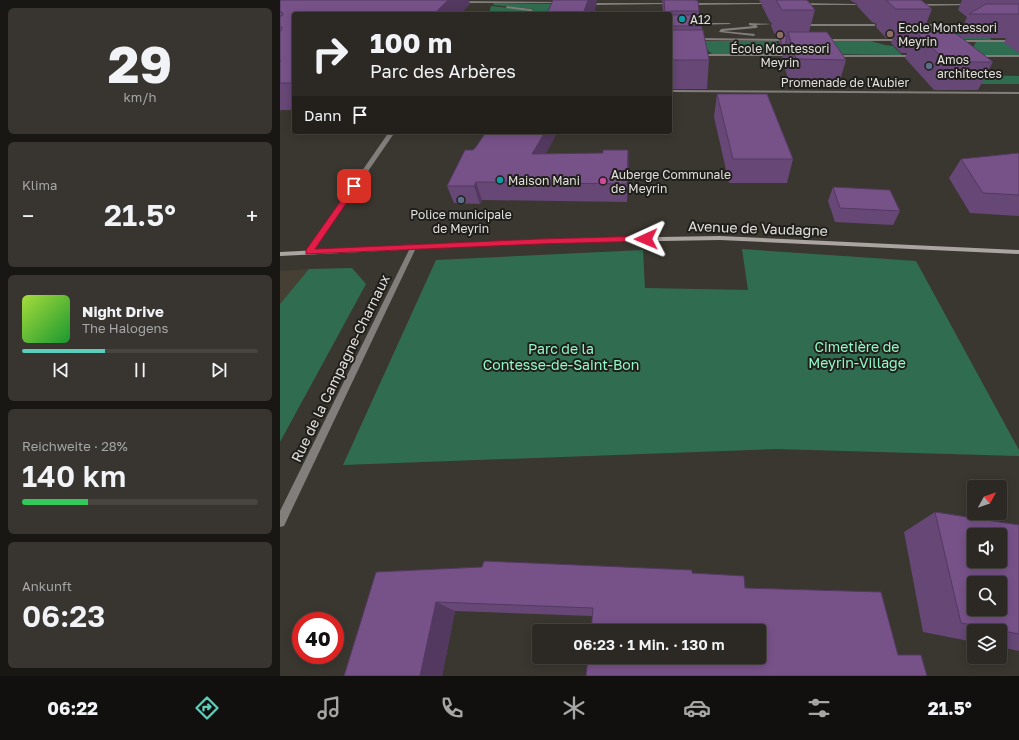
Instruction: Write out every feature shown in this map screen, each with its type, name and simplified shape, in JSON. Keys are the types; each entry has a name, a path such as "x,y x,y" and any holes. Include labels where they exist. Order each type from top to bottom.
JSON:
{"street":[{"path":"944,0 971,6"},
{"path":"457,2 493,1 566,4"},
{"path":"493,1 490,5 531,10 530,12"},
{"path":"596,4 662,4"},
{"path":"692,4 761,4"},
{"path":"796,4 855,5"},
{"path":"915,5 967,5"},
{"path":"696,24 770,24"},
{"path":"754,24 756,27 721,30 721,32 761,36 768,40"},
{"path":"911,25 982,24"},
{"path":"801,25 874,25"},
{"path":"686,39 795,40"},
{"path":"815,40 903,40"},
{"path":"948,41 1019,41"},
{"path":"696,55 797,55"},
{"path":"829,56 918,56"},
{"path":"972,56 1019,56"},
{"name":"Promenade de l'Aubier","path":"672,91 1019,93"},
{"path":"309,252 391,134"},
{"name":"Avenue de Vaudagne","path":"280,254 561,240 720,238 1019,252"},
{"name":"Rue de la Campagne-Charnaux","path":"280,522 413,248"}],"shaded area":[{"path":"309,269 280,304 280,271"}],"green space":[{"path":"494,3 552,4 547,12 532,12 533,9 493,5"},
{"path":"491,6 528,10 527,12 490,12"},
{"path":"925,25 973,25 992,40 941,39 933,32 914,32 908,27 926,27"},
{"path":"698,41 776,41 782,54 712,54"},
{"path":"810,41 871,41 893,46 902,55 829,54"},
{"path":"976,42 1007,42 1019,51 1019,55 950,55 932,46 974,46"},
{"path":"970,75 1019,76 1019,84 980,84"},
{"name":"Parc de la Contesse-de-Saint-Bon","path":"742,249 916,261 1019,450 1019,456 776,449 343,465 436,260 643,250 645,288 748,290"},
{"path":"352,268 366,284 280,442 280,304 309,269"}],"building":[{"path":"280,0 448,0 436,12 292,12 292,83 280,83 280,31 282,27 280,27 280,16 283,15 282,12 280,12"},
{"path":"553,0 588,0 584,12 548,12"},
{"path":"664,0 698,1 699,11 665,12"},
{"path":"776,0 806,0 815,10 782,10"},
{"path":"886,0 921,0 932,9 896,9"},
{"path":"986,4 1019,4 1019,14 969,14"},
{"path":"672,15 700,15 702,26 672,26"},
{"path":"672,30 703,30 709,60 672,60"},
{"path":"788,32 827,32 846,60 796,59"},
{"path":"916,32 954,32 993,62 947,62"},
{"path":"780,36 787,36 785,47 782,47"},
{"path":"893,37 914,37 910,47 903,47"},
{"path":"717,94 767,94 793,159 733,159"},
{"path":"485,134 544,134 532,154 603,153 603,150 628,150 627,184 476,182 474,186 447,186 465,150 473,150"},
{"path":"1019,153 1019,195 983,193 961,159"},
{"path":"833,187 890,190 900,211 840,208"},
{"path":"935,512 967,517 967,520 987,520 1019,525 1019,634 1007,632 1007,624 961,623"},
{"path":"484,561 692,570 692,573 744,576 745,588 881,592 898,655 921,655 927,676 586,676 587,664 766,664 766,624 592,624 593,608 436,602 420,676 344,676 376,572 482,567"}],"place":[{"name":"A12","path":"682,19"},
{"name":"Ecole Montessori Meyrin","path":"890,34"},
{"name":"École Montessori Meyrin","path":"780,35"},
{"name":"Amos architectes","path":"929,66"},
{"name":"Maison Mani","path":"500,180"},
{"name":"Auberge Communale de Meyrin","path":"603,181"},
{"name":"Police municipale de Meyrin","path":"461,200"}],"route":[{"path":"354,186 309,252 540,241 646,239"}],"park label":[{"name":"Cimetière de Meyrin-Village","path":"857,354"}]}
